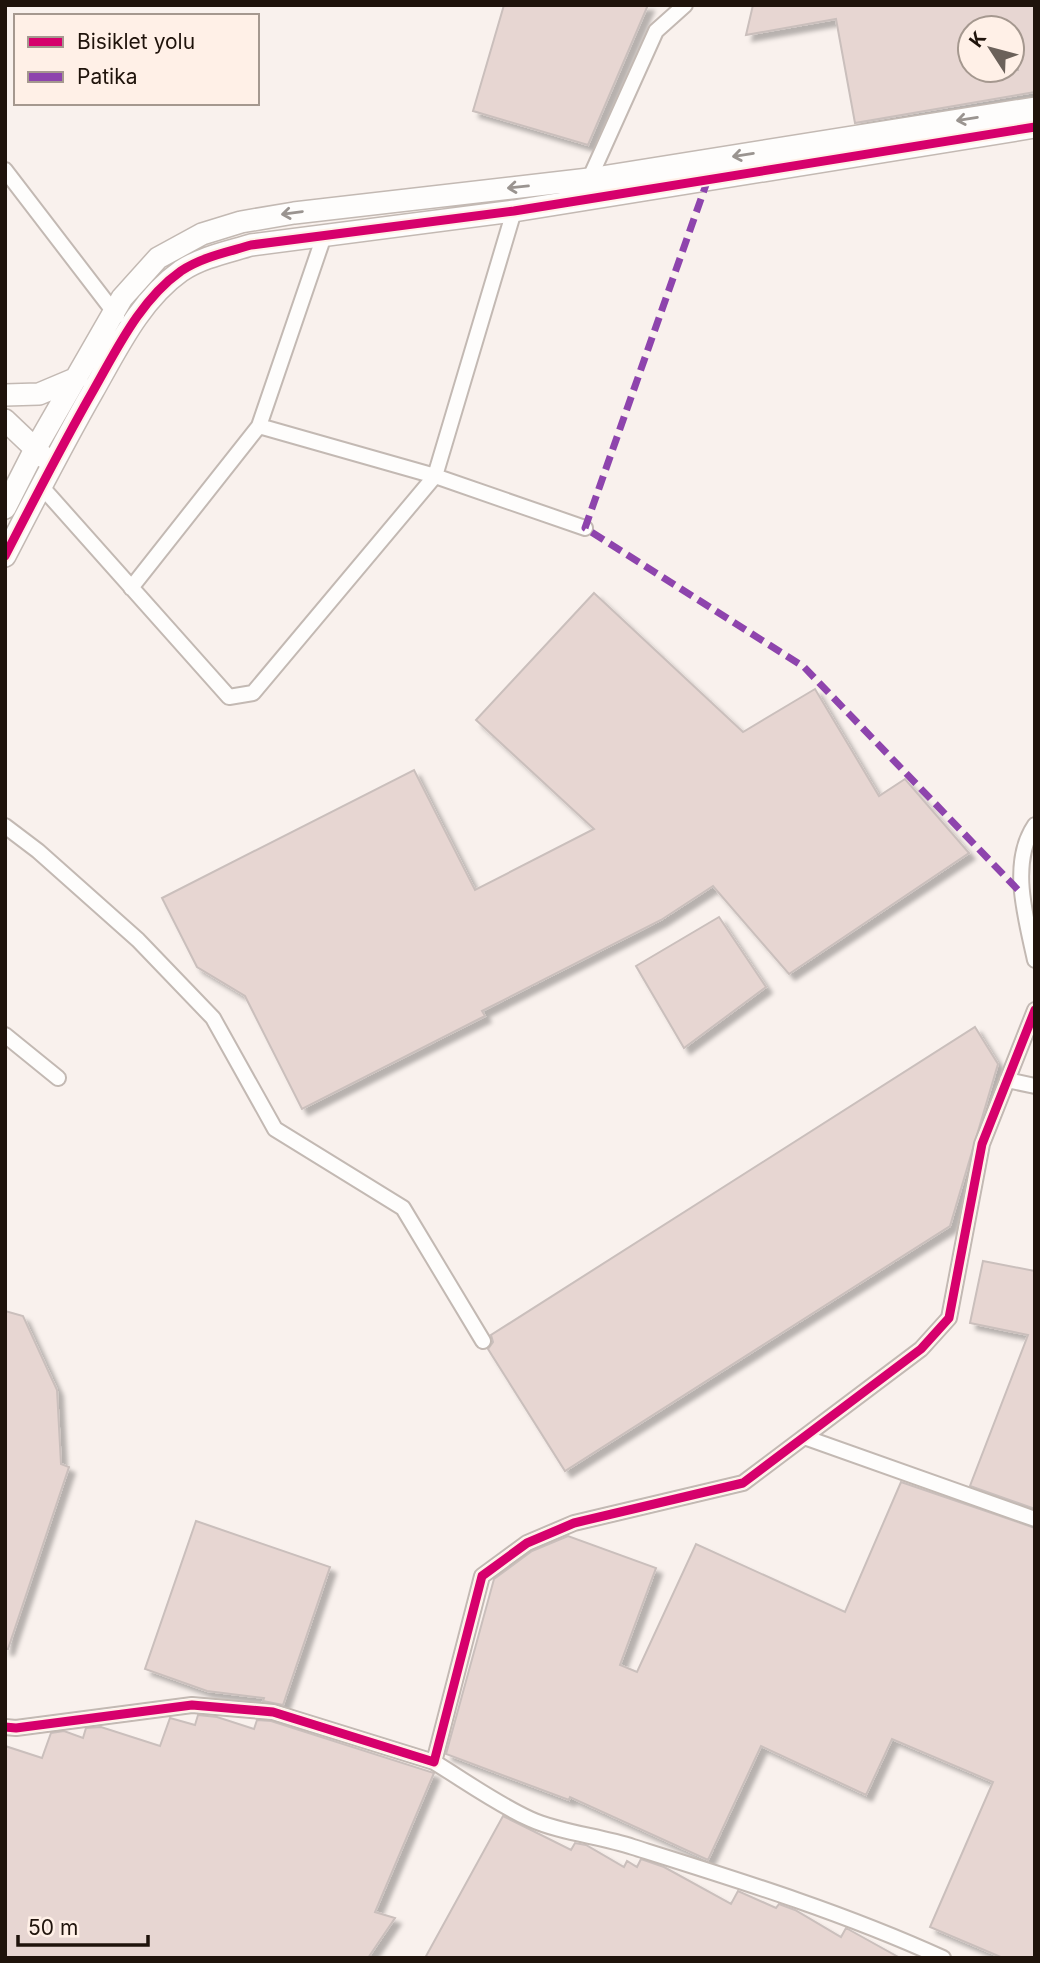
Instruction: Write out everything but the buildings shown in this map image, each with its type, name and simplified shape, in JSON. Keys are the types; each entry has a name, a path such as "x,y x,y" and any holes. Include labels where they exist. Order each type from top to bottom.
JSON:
{"street":[{"path":"580,200 656,31 685,5"},
{"path":"8,495 114,312 137,278 158,258 202,234 242,222 294,213 589,179 1035,108"},
{"path":"5,556 52,463 128,330 154,296 182,271 211,257 251,245 325,233 514,211 1035,127"},
{"path":"5,170 128,330"},
{"path":"8,495 36,495 131,588 229,697 253,693 435,476 514,211"},
{"path":"131,588 259,426 325,233"},
{"path":"5,395 38,394 76,378"},
{"path":"5,420 34,451 52,463"},
{"path":"259,426 435,476 585,528"},
{"path":"1035,825 1024,841 1021,893 1035,960"},
{"path":"5,826 38,851 138,940 213,1018 275,1129 403,1208 483,1341"},
{"path":"434,1762 482,1576 527,1543 573,1523 743,1483 921,1349 949,1318 982,1144 1035,1010"},
{"path":"5,1035 58,1078"},
{"path":"1007,1080 1035,1086"},
{"path":"804,1437 1035,1518"},
{"path":"5,1727 204,1706 273,1712 434,1762 531,1820 623,1843 729,1880 790,1896 878,1928 943,1958"}],"marked path":[{"path":"708,179 585,528 804,667 1021,893"}],"cycle path":[{"path":"5,556 70,432 131,326 166,283 198,262 251,245 514,211 1035,127"},
{"path":"5,1727 16,1728 192,1705 273,1712 434,1762 482,1576 527,1543 574,1523 743,1483 921,1349 949,1318 982,1144 1035,1010"}]}
